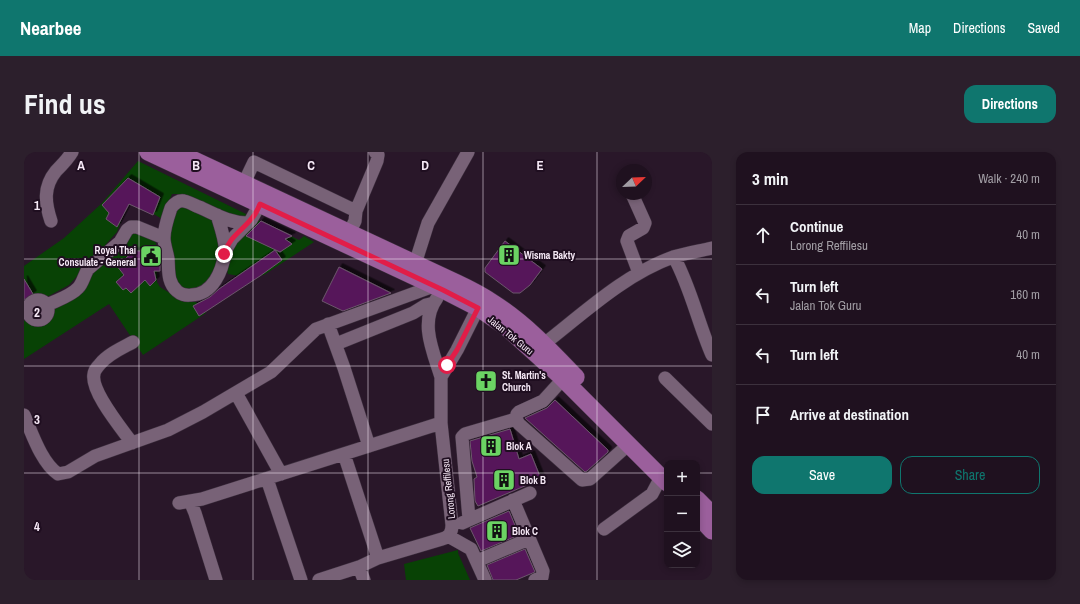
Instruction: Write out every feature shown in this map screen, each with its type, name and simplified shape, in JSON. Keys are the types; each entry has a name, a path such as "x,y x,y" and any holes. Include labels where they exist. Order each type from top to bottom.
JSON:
{"main road":[{"name":"Jalan Tok Guru","path":"148,152 260,204 437,293 478,308 506,327 563,379 629,444 664,475"},
{"name":"Jalan Tok Guru","path":"177,152 457,283 496,304 544,344 664,475"},
{"path":"700,502 712,514"},
{"path":"700,518 712,531"}],"street":[{"path":"51,221 47,208 46,195 48,182 55,172 68,159 72,152"},
{"path":"349,232 355,221 356,211 378,158 378,155 375,152"},
{"path":"415,264 428,223 468,152"},
{"path":"244,183 255,157 356,211"},
{"path":"635,200 645,223 643,228 629,236 627,241 639,273"},
{"path":"247,223 236,223 184,201 177,202 171,208 164,238 169,275 172,284 177,291 184,295 192,296 208,290 218,276 225,251 232,239 253,217 260,204"},
{"path":"217,215 222,230 225,251"},
{"path":"47,305 79,288 84,274 88,269 120,242 131,226 164,238"},
{"path":"544,344 619,285 639,273 674,257 712,248"},
{"path":"674,257 692,298 703,334 712,355"},
{"path":"24,415 46,462 51,469 58,474 68,472 95,456 168,430 236,393 271,372 316,329 328,324 437,293"},
{"path":"336,344 437,293"},
{"name":"Lorong Reffilesu","path":"437,293 430,310 427,324 428,336 441,377 441,423 450,532"},
{"path":"441,377 457,350 478,308"},
{"path":"328,324 336,344 369,446"},
{"path":"132,443 101,400 95,387 93,374 100,363 110,355 133,342"},
{"path":"665,378 712,424"},
{"path":"563,379 543,401 518,412 516,419 519,424 582,480 590,479 629,444"},
{"path":"236,393 281,474"},
{"path":"469,519 462,437 465,434 516,419"},
{"path":"216,580 185,502 202,499 441,423"},
{"path":"344,454 378,558"},
{"path":"604,529 652,494 664,477"},
{"path":"266,479 301,580"},
{"path":"319,580 359,567 378,558 442,539 469,519 530,493"},
{"path":"513,500 544,573 542,577 535,580"},
{"path":"450,532 474,553 485,580"},
{"path":"477,561 529,539"},
{"path":"359,567 364,580"}],"green space":[{"path":"138,161 248,215 239,220 178,194 172,194 162,219 129,199 117,232 69,285 45,298 33,294 24,299 24,266 64,238 101,204"},
{"path":"178,204 215,218 221,242 218,264 211,282 191,293 175,286 168,246 174,209"},
{"path":"258,220 299,240 304,236 314,242 264,275 244,277 228,274 226,267 232,241"},
{"path":"137,231 152,238 156,243 157,282 160,287 184,302 196,302 206,313 143,355 109,304 24,359 24,321 26,319 35,324 43,324 49,320 51,307 128,236"},
{"path":"32,305 40,305 44,312 43,316 38,317 32,309"},
{"path":"458,550 470,580 406,580 404,564"}],"building":[{"path":"128,178 160,197 153,215 129,204 117,227 106,219 109,213 102,205"},
{"path":"261,221 292,236 285,239 292,244 280,252 246,236"},
{"name":"Wisma Bakty","path":"505,241 542,269 530,285 520,293 513,293 485,272 485,268"},
{"path":"275,250 282,260 199,316 193,306 210,297 219,289"},
{"path":"134,251 151,251 152,259 160,260 160,271 154,271 156,280 150,286 145,280 131,293 126,288 123,290 116,282 124,275 117,266"},
{"path":"339,267 391,293 343,311 322,301"},
{"path":"24,279 33,294 24,300"},
{"path":"555,400 608,450 608,452 585,472 525,418 547,408"},
{"path":"510,429 519,459 531,454 541,479 478,506 475,501 474,479 477,477 472,461 470,441"},
{"name":"Blok C","path":"509,511 519,535 481,551 470,528"},
{"path":"525,549 535,572 516,580 493,580 487,565"}],"place":[{"name":"Wisma Bakty","path":"509,255"},
{"name":"Royal Thai Consulate - General","path":"151,256"},
{"name":"St. Martin's Church","path":"486,381"},
{"name":"Blok A","path":"491,446"},
{"name":"Blok B","path":"504,480"},
{"name":"Blok C","path":"497,531"}],"route":[{"path":"224,254 232,239 239,230 251,220 260,204 443,290 478,308 457,350 447,365"}]}
